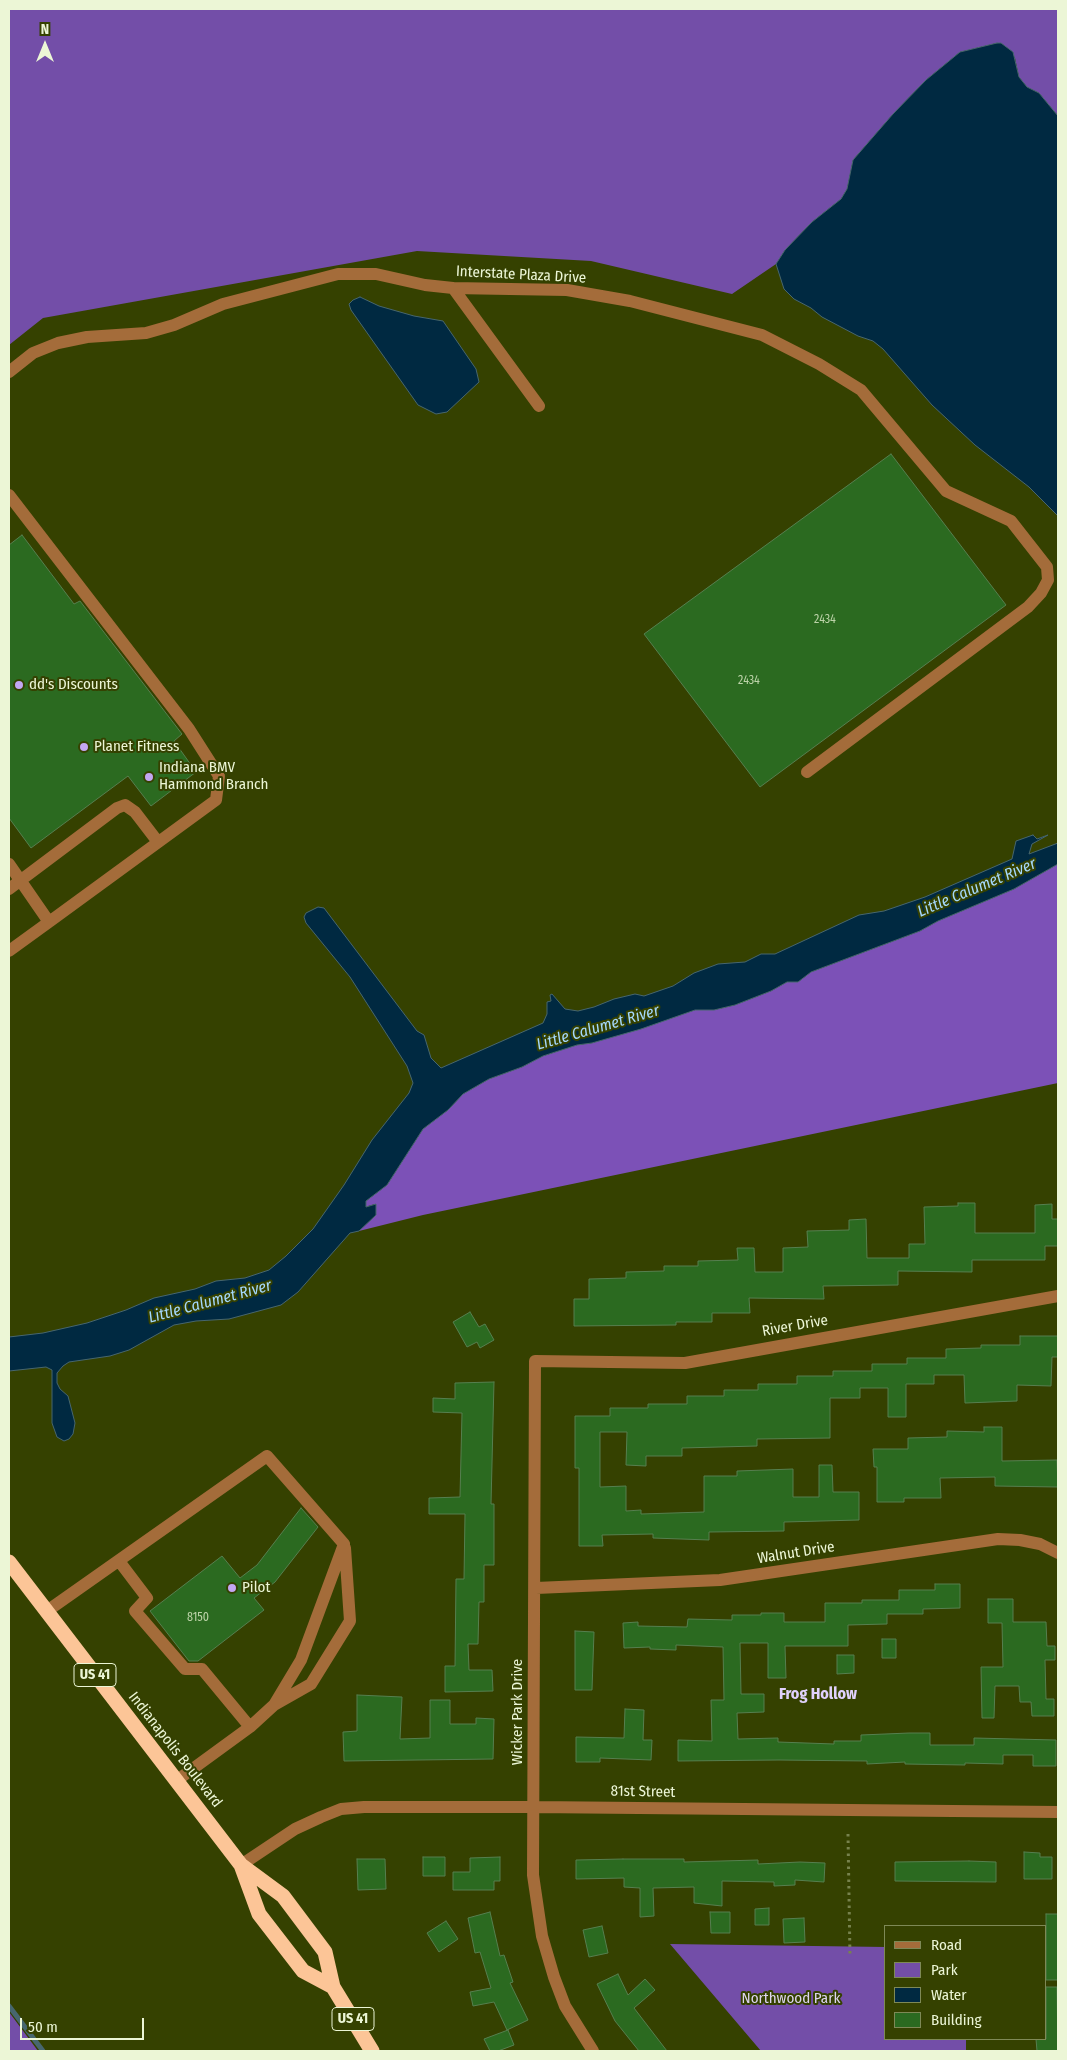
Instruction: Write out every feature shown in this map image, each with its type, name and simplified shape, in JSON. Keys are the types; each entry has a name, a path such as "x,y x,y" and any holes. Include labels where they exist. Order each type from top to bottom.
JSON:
{"highway":[{"name":"Indianapolis Boulevard","path":"9,1562 241,1865 283,1896 325,1952 333,1987 372,2051"},
{"name":"Indianapolis Boulevard","path":"241,1865 259,1914 303,1971 333,1987"}],"street":[{"name":"Interstate Plaza Drive","path":"9,372 33,353 58,343 87,337 146,333 174,325 223,304 338,274 376,274 426,285 454,288 567,290 630,301 762,335 819,364 861,390 946,491 1011,522 1047,567 1048,580 1041,592 1028,607 807,772"},
{"path":"454,288 539,406"},
{"path":"9,495 183,721 219,776 216,800 9,951"},
{"path":"9,889 118,808 125,805 135,812 158,842"},
{"path":"9,864 49,922"},
{"name":"River Drive","path":"535,1361 685,1362 1058,1296"},
{"name":"Wicker Park Drive","path":"535,1361 536,1588 533,1875 542,1936 554,1977 565,2006 593,2051"},
{"path":"47,1612 267,1456 344,1544 350,1621 312,1684 274,1704"},
{"name":"Walnut Drive","path":"536,1588 720,1580 998,1539 1020,1540 1040,1544 1058,1553"},
{"path":"176,1781 250,1727 274,1704 301,1660 344,1544"},
{"path":"119,1561 147,1598 135,1611 185,1669 202,1669 250,1727"},
{"name":"81st Street","path":"241,1865 295,1830 321,1816 341,1809 373,1807 534,1807 1058,1812"}],"path":[{"path":"848,1834 850,1957"}],"green space":[{"path":"9,9 1058,9 1058,116 1039,93 1027,87 1019,77 1015,58 1001,43 960,52 926,80 853,160 847,189 841,199 812,222 785,250 776,264 732,294 591,261 417,251 43,318 9,345"},
{"name":"Northwood Park","path":"670,1944 884,1947 884,2040 966,2040 966,2051 761,2051"},
{"path":"9,2012 38,2051 9,2051"}],"shaded area":[{"path":"1058,864 1058,1083 423,1215 359,1231 376,1215 375,1204 365,1207 366,1201 387,1185 423,1129 448,1110 463,1094 489,1079 522,1067 543,1056 577,1045 592,1043 695,1010 714,1010 735,1005 771,991 787,982 798,982 811,972 920,931 938,921 1014,889"}],"water":[{"path":"1001,43 1013,52 1019,77 1027,87 1039,93 1058,116 1058,516 1029,487 975,445 932,405 883,349 873,341 858,336 822,317 811,308 794,299 784,289 776,264 785,250 812,222 841,199 847,189 853,160 926,80 960,52"},
{"path":"360,297 379,306 414,316 443,321 476,369 479,382 447,412 436,414 418,405 351,310 349,304"},
{"name":"Little Calumet River","path":"1033,835 1037,839 1048,835 1032,844 1029,854 1058,843 1058,864 1014,889 938,921 920,931 811,972 798,982 787,982 771,991 735,1005 714,1010 695,1010 641,1029 592,1043 577,1045 543,1056 522,1067 489,1079 463,1094 448,1110 423,1129 387,1185 366,1201 366,1207 376,1204 376,1215 359,1231 350,1233 298,1292 281,1305 229,1319 196,1321 174,1325 129,1350 110,1356 69,1362 63,1366 57,1373 57,1383 60,1389 68,1396 75,1423 73,1434 69,1439 64,1441 57,1437 52,1423 52,1370 46,1367 9,1371 9,1337 43,1333 87,1323 154,1298 195,1289 216,1281 245,1278 269,1270 313,1229 344,1185 372,1140 409,1093 413,1083 407,1066 350,977 306,923 304,917 306,913 318,907 324,908 417,1031 424,1035 431,1058 441,1068 543,1023 547,1014 547,1002 551,1001 550,995 552,994 565,1009 578,1011 635,994 644,996 673,986 694,973 718,964 745,962 761,954 775,954 859,915 884,911 925,897 1012,859 1016,841"}],"building":[{"path":"891,454 1006,605 760,787 644,634"},
{"path":"22,535 74,604 80,601 182,734 174,741 196,772 151,806 128,776 31,848 9,818 9,545"},
{"path":"958,1203 975,1203 975,1233 1035,1233 1035,1205 1052,1204 1052,1219 1058,1219 1058,1246 1045,1246 1045,1260 972,1260 972,1272 898,1271 898,1285 823,1286 824,1299 749,1298 750,1313 712,1313 712,1322 676,1322 676,1325 574,1326 574,1299 589,1299 589,1279 626,1278 626,1272 664,1271 664,1266 698,1266 698,1261 738,1260 737,1248 754,1248 755,1272 783,1272 783,1248 808,1247 807,1231 849,1230 849,1220 866,1219 867,1258 909,1258 909,1244 925,1244 924,1207 958,1206"},
{"path":"470,1312 479,1327 485,1324 494,1340 480,1348 477,1342 467,1347 453,1322"},
{"path":"1020,1336 1058,1336 1058,1357 1052,1357 1051,1386 1017,1385 1017,1401 965,1403 964,1375 934,1375 934,1384 906,1384 906,1417 888,1417 888,1388 860,1388 860,1398 830,1398 830,1438 757,1439 757,1446 682,1448 682,1456 646,1456 646,1466 626,1465 627,1432 600,1432 600,1487 626,1486 626,1511 641,1510 641,1514 704,1512 704,1476 737,1476 737,1471 793,1469 793,1497 819,1497 819,1465 832,1465 833,1492 859,1492 859,1520 784,1522 784,1531 709,1532 709,1540 653,1538 653,1534 602,1535 603,1546 579,1546 579,1468 575,1468 575,1416 610,1416 610,1408 648,1408 648,1404 687,1404 687,1396 724,1396 724,1390 758,1390 758,1384 797,1384 797,1376 833,1376 833,1371 872,1371 872,1364 907,1364 907,1358 946,1358 946,1349 981,1348 981,1345 1020,1345"},
{"path":"494,1382 491,1504 494,1504 494,1565 484,1565 484,1602 479,1602 478,1644 468,1644 469,1670 492,1670 493,1691 445,1692 445,1666 455,1666 456,1579 464,1579 465,1514 429,1514 429,1498 460,1497 462,1413 433,1412 433,1398 455,1399 455,1383"},
{"path":"984,1427 1002,1427 1002,1461 1057,1460 1058,1487 995,1486 995,1477 940,1478 941,1498 904,1498 904,1502 877,1502 877,1467 874,1467 873,1449 908,1449 908,1438 947,1437 947,1431 984,1432"},
{"path":"301,1508 318,1527 275,1582 254,1598 264,1610 198,1661 189,1661 150,1611 222,1556 240,1578 257,1565"},
{"path":"935,1584 960,1584 960,1608 923,1609 923,1614 887,1614 887,1624 848,1625 848,1646 785,1646 786,1678 768,1678 768,1643 740,1643 741,1694 764,1694 764,1712 737,1713 738,1739 778,1738 778,1742 834,1744 834,1741 861,1741 861,1735 930,1733 930,1745 974,1745 974,1738 1056,1740 1056,1766 1033,1766 1033,1755 1003,1755 1003,1764 965,1763 965,1765 905,1764 905,1762 867,1764 867,1761 678,1761 678,1740 712,1741 711,1700 724,1700 723,1647 676,1645 676,1650 650,1649 650,1647 624,1648 623,1623 638,1622 638,1626 687,1627 688,1619 732,1620 732,1615 761,1615 761,1613 784,1613 784,1622 825,1622 825,1603 899,1600 899,1590 935,1590"},
{"path":"988,1599 1013,1599 1013,1622 1046,1622 1047,1646 1055,1646 1055,1660 1045,1660 1046,1699 1054,1699 1054,1716 1032,1716 1031,1702 1020,1702 1019,1686 995,1686 994,1718 982,1718 981,1667 1003,1667 1002,1623 988,1623"},
{"path":"575,1631 594,1632 592,1690 575,1690"},
{"path":"882,1639 896,1639 896,1658 882,1658"},
{"path":"837,1655 854,1655 854,1673 837,1674"},
{"path":"357,1695 402,1697 400,1739 430,1738 430,1700 450,1700 450,1724 476,1724 476,1718 494,1719 493,1759 344,1761 343,1732 357,1731"},
{"path":"625,1709 644,1710 643,1740 652,1740 651,1760 600,1758 600,1762 576,1762 576,1737 624,1738"},
{"path":"1024,1852 1040,1853 1040,1857 1052,1857 1052,1879 1024,1879"},
{"path":"423,1857 445,1857 445,1876 423,1876"},
{"path":"500,1857 500,1881 494,1881 494,1890 453,1890 453,1872 470,1872 470,1858"},
{"path":"357,1859 385,1859 386,1889 358,1890"},
{"path":"684,1859 684,1862 758,1860 758,1864 825,1863 824,1882 795,1880 795,1885 774,1886 774,1882 722,1881 722,1906 694,1903 694,1887 653,1888 654,1916 640,1917 640,1888 624,1887 624,1878 576,1879 576,1860"},
{"path":"895,1862 996,1862 996,1882 895,1881"},
{"path":"769,1908 769,1925 755,1925 755,1909"},
{"path":"490,1912 500,1956 504,1955 513,1982 510,1983 528,2020 507,2030 494,2002 473,2006 470,1992 491,1988 480,1952 475,1953 468,1918"},
{"path":"710,1912 730,1912 730,1933 711,1933"},
{"path":"1046,1914 1058,1914 1058,1980 1047,1980"},
{"path":"804,1918 805,1942 784,1943 783,1919"},
{"path":"446,1921 458,1939 439,1952 427,1933"},
{"path":"602,1926 608,1953 589,1957 583,1930"},
{"path":"618,1974 628,1995 645,1979 655,1990 634,2008 667,2051 639,2051 615,2021 597,1984"},
{"path":"1047,1987 1057,1987 1058,2051 1037,2051 1036,2040 1047,2040"},
{"path":"508,2030 514,2045 498,2051 490,2051 484,2039"}],"waterway":[{"path":"9,2006 43,2051"}],"place":[{"name":"dd's Discounts","path":"19,685"},
{"name":"Planet Fitness","path":"84,747"},
{"name":"Indiana BMV Hammond Branch","path":"149,777"},
{"name":"Pilot","path":"232,1588"}],"district":[{"name":"Frog Hollow","path":"818,1695"}]}
